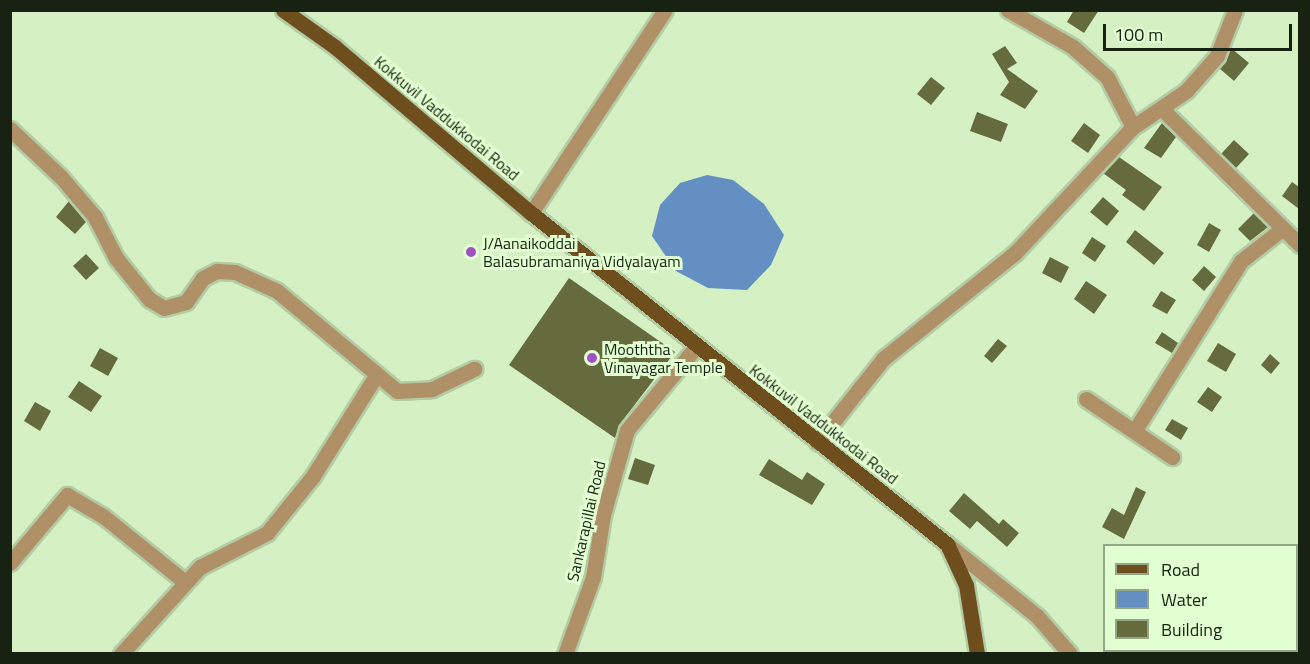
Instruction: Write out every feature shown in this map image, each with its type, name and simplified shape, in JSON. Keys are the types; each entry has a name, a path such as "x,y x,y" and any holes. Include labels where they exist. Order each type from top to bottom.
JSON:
{"main road":[{"name":"Kokkuvil Vaddukkodai Road","path":"283,10 335,47 531,213 696,347 947,544 966,585 977,654"}],"street":[{"path":"531,213 665,10"},
{"path":"1008,10 1073,47 1107,77 1133,127"},
{"path":"817,442 883,359 1015,252 1133,127 1186,91 1217,56 1235,10"},
{"path":"1162,109 1299,245"},
{"path":"10,129 61,177 95,217 116,258 149,299 164,308 186,302 203,278 217,271 235,272 278,291 397,391 432,389 474,369"},
{"path":"1135,430 1241,261 1282,229"},
{"name":"Sankarapillai Road","path":"565,654 593,577 603,515 627,430 696,347"},
{"path":"121,654 200,567 267,533 313,476 377,374"},
{"path":"1086,399 1135,430 1172,458"},
{"path":"10,563 67,495 103,516 185,582"},
{"path":"947,544 1037,616 1070,654"}],"water":[{"path":"707,175 733,180 764,204 784,235 771,265 747,290 708,288 676,271 652,236 660,205 680,183"}],"building":[{"path":"1074,10 1099,10 1084,33 1067,22"},
{"path":"1005,46 1017,63 1007,69 1038,91 1025,109 1000,95 1009,82 992,54"},
{"path":"1231,48 1249,63 1234,81 1219,68"},
{"path":"931,77 945,88 931,105 917,94"},
{"path":"977,112 1008,124 1001,142 970,131"},
{"path":"1084,123 1100,135 1088,153 1071,141"},
{"path":"1162,123 1176,137 1161,158 1144,148"},
{"path":"1234,140 1249,154 1236,168 1221,154"},
{"path":"1119,157 1162,187 1144,211 1122,195 1126,190 1103,173"},
{"path":"1292,182 1299,187 1299,209 1282,196"},
{"path":"1103,197 1119,211 1107,226 1090,212"},
{"path":"69,201 86,222 75,234 56,217"},
{"path":"1254,213 1268,227 1250,241 1238,229"},
{"path":"1209,223 1221,230 1209,252 1197,245"},
{"path":"1135,230 1164,253 1154,265 1126,242"},
{"path":"1092,237 1106,246 1095,262 1082,253"},
{"path":"86,254 99,268 86,280 73,266"},
{"path":"1050,257 1069,267 1061,283 1042,273"},
{"path":"1204,266 1216,277 1204,291 1192,280"},
{"name":"Mooththa Vinayagar Temple","path":"569,278 675,352 620,424 615,438 509,365"},
{"path":"1086,281 1107,295 1094,314 1074,299"},
{"path":"1161,291 1176,300 1167,314 1152,306"},
{"path":"1162,332 1178,343 1172,353 1155,343"},
{"path":"998,339 1007,346 992,363 984,356"},
{"path":"1218,343 1236,354 1226,372 1207,361"},
{"path":"100,348 118,358 108,376 90,366"},
{"path":"1270,354 1280,363 1271,374 1261,365"},
{"path":"79,381 102,396 91,412 68,397"},
{"path":"1208,387 1222,397 1212,412 1197,402"},
{"path":"35,402 51,411 40,431 24,421"},
{"path":"1172,419 1188,428 1181,440 1165,430"},
{"path":"635,458 655,465 648,485 628,479"},
{"path":"769,459 802,480 807,472 825,484 812,505 759,475"},
{"path":"1136,487 1146,492 1124,539 1102,527 1112,508 1124,515"},
{"path":"964,493 999,524 1003,519 1019,533 1007,547 977,521 970,529 949,511"}],"place":[{"name":"J/Aanaikoddai Balasubramaniya Vidyalayam","path":"471,252"},
{"name":"Mooththa Vinayagar Temple","path":"592,358"}]}
